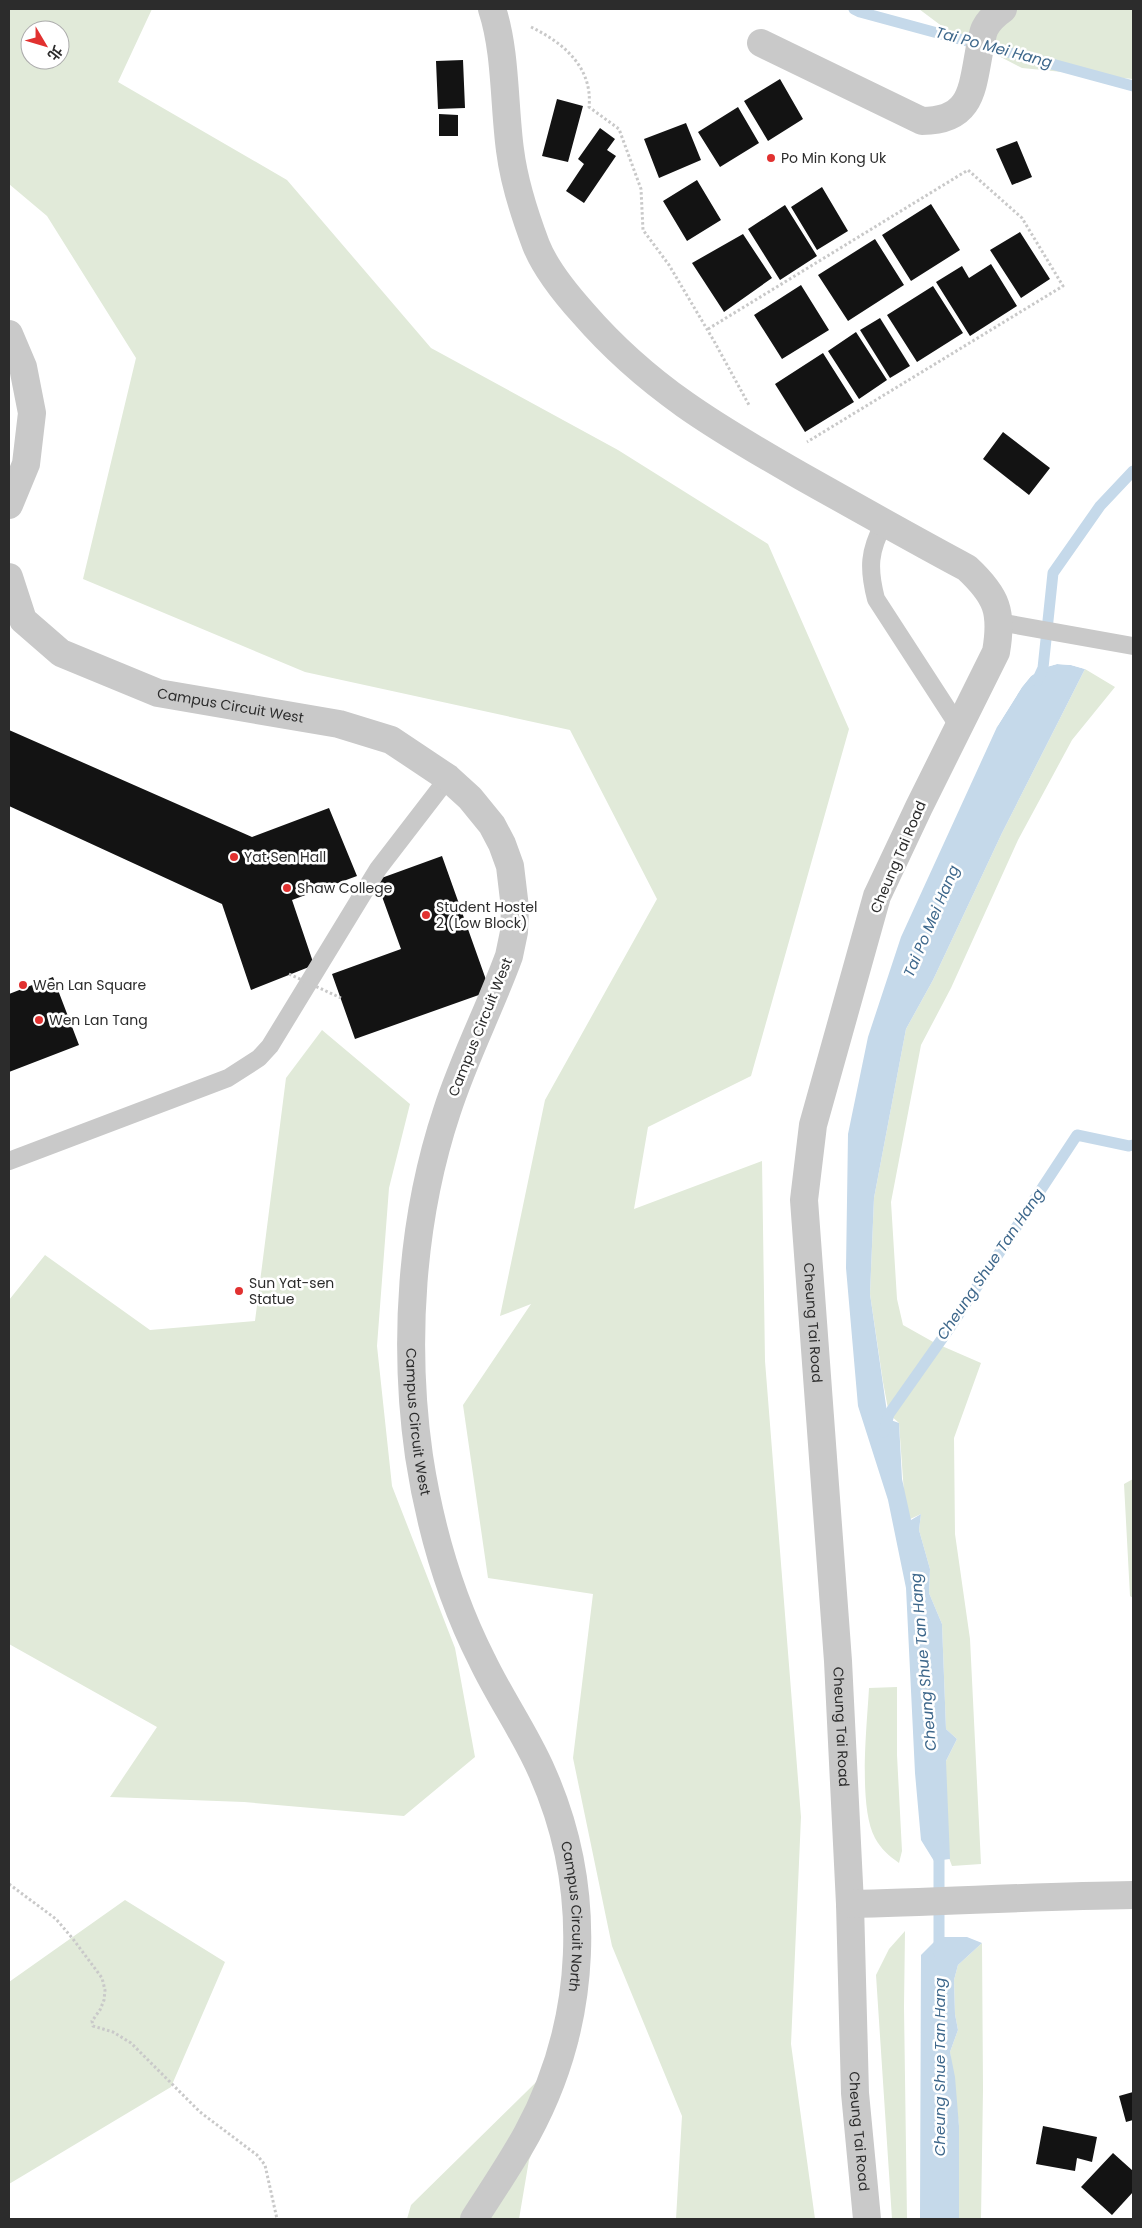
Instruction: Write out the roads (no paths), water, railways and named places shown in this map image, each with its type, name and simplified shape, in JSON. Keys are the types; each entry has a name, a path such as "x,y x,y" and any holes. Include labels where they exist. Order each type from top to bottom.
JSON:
{"street":[{"name":"Cheung Tai Road","path":"492,9 496,20 510,152 523,206 537,247 562,290 610,344 675,399 726,433 967,568 984,584 1006,624 1000,628 996,652 919,807 878,896 813,1125 804,1200 838,1661 850,1904 855,2093 867,2219"},
{"path":"760,43 922,121 939,121 955,114 967,101 984,29 994,16 1003,9"},
{"path":"9,334 23,367 32,413 26,464 9,505"},
{"name":"Campus Circuit West","path":"9,577 23,620 61,653 158,692 338,724 391,740 448,778 470,798 492,825 502,844 510,866 515,916 509,956 447,1110 427,1190 415,1280 412,1329 415,1414 427,1500 444,1569 461,1616 481,1659 530,1747"},
{"name":"Campus Circuit North","path":"474,2219 528,2133 547,2092 563,2050 571,2015 576,1977 578,1933 570,1860 554,1803 530,1747"},
{"path":"850,1904 1022,1897 1133,1895"}],"lane":[{"path":"884,523 875,540 870,560 871,580 876,598 959,727"},
{"path":"1006,624 1101,642 1133,646"},
{"path":"9,1161 228,1078 259,1058 270,1046 378,869 448,778"}],"water":[{"path":"1057,664 1085,669 1002,833 933,980 906,1029 874,1198 870,1294 888,1419 899,1423 902,1479 911,1520 921,1514 919,1530 930,1569 929,1593 942,1624 946,1729 957,1739 946,1761 950,1859 934,1861 921,1840 915,1773 906,1588 888,1500 858,1406 846,1268 848,1134 868,1037 901,937 997,727 1031,676 1043,668"},
{"path":"939,1937 967,1937 982,1943 958,1965 954,1980 955,2014 958,2030 950,2052 955,2077 959,2126 959,2219 920,2219 921,1955"}],"waterway":[{"name":"Tai Po Mei Hang","path":"854,9 1133,86"},
{"name":"Tai Po Mei Hang","path":"1037,681 1043,668 1053,573 1100,506 1133,471"},
{"name":"Cheung Shue Tan Hang","path":"884,1432 889,1414 951,1326 1077,1135 1129,1146 1133,1145"},
{"name":"Cheung Shue Tan Hang","path":"939,1846 939,1953"}],"place":[{"name":"Po Min Kong Uk","path":"771,158"},
{"name":"Yat Sen Hall","path":"234,857"},
{"name":"Shaw College","path":"287,888"},
{"name":"Student Hostel 2 (Low Block)","path":"426,915"},
{"name":"Wen Lan Square","path":"23,985"},
{"name":"Wen Lan Tang","path":"39,1020"},
{"name":"Sun Yat-sen Statue","path":"239,1291"}]}
